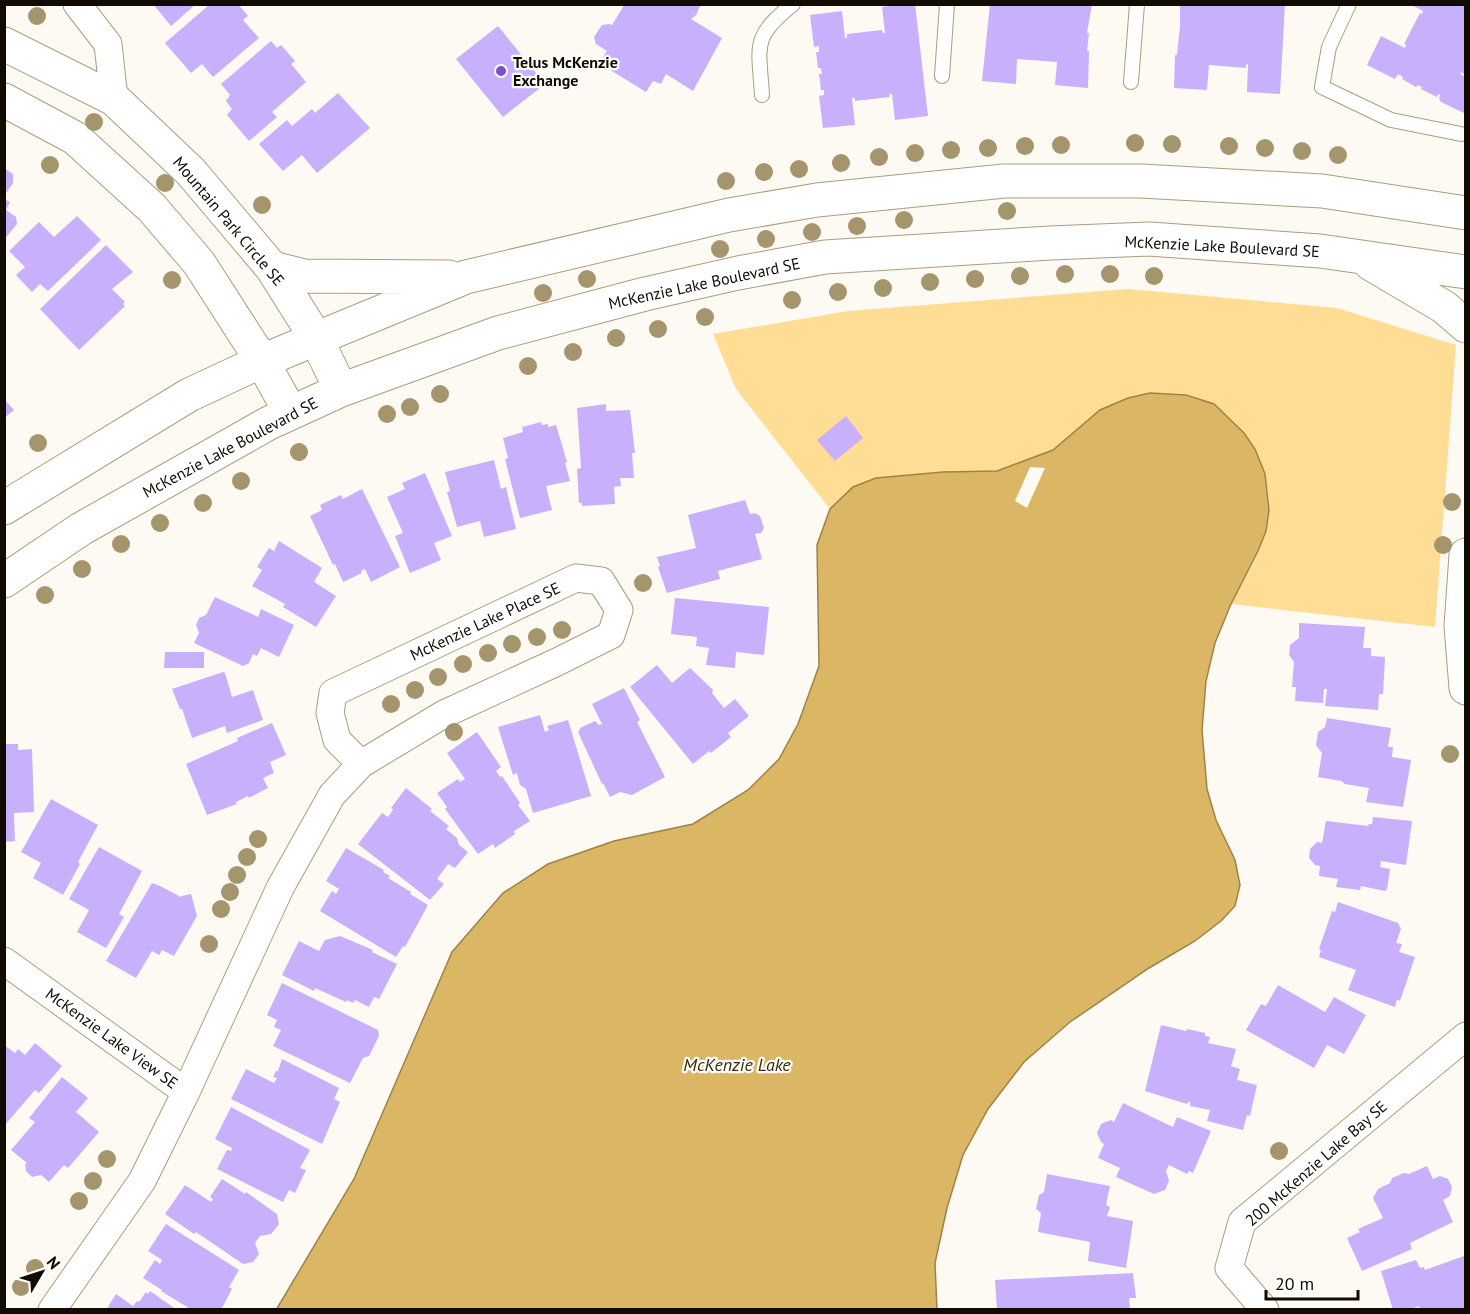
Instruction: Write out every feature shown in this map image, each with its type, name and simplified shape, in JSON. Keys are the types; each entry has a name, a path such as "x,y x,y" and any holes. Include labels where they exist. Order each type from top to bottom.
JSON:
{"main road":[{"name":"Mountain Park Circle SE","path":"4,44 114,99 191,172 272,268 316,338 341,390"},
{"path":"4,100 75,138 153,208 199,262 262,361 290,412"},
{"path":"4,508 189,395 262,361 466,277 740,213 816,200 1004,181 1141,181 1322,191 1466,213"},
{"name":"McKenzie Lake Boulevard SE","path":"4,581 81,529 290,412 341,390 498,333 645,294 738,273 825,257 1149,239 1320,251 1466,272"},
{"path":"1360,256 1444,307 1466,326"},
{"path":"272,268 304,276 466,277"},
{"path":"1466,555 1461,626 1466,688"}],"street":[{"path":"77,4 108,44 114,99"},
{"name":"McKenzie Lake Place SE","path":"186,1092 280,888 332,795 361,764 444,714 557,662 611,634 619,610 601,581 576,578 333,693 330,713 337,740 361,764"},
{"name":"McKenzie Lake View SE","path":"4,962 186,1092 142,1181 52,1310"},
{"name":"200 McKenzie Lake Bay SE","path":"1265,1310 1229,1268 1242,1222 1466,1036"}],"lane":[{"path":"762,95 759,48 762,36 771,23 793,4"},
{"path":"942,76 946,4"},
{"path":"1131,82 1137,4"},
{"path":"1349,4 1329,47 1322,87 1391,120 1461,134"}],"shaded area":[{"path":"1128,289 1337,308 1456,345 1435,627 1231,604 1255,560 1264,536 1269,507 1265,474 1100,410 1053,450 997,471 943,472 876,478 853,487 830,509 736,389 713,334 848,311"}],"water":[{"name":"McKenzie Lake","path":"1150,393 1186,395 1214,404 1244,433 1255,449 1265,474 1269,510 1266,531 1215,643 1206,681 1202,730 1207,789 1216,820 1235,860 1240,885 1235,906 1221,921 1195,941 1149,968 1070,1022 1024,1062 988,1109 963,1155 947,1208 935,1263 937,1309 276,1310 354,1179 452,952 503,893 548,864 614,841 693,824 748,790 779,759 798,724 819,666 817,545 830,509 853,487 876,478 943,472 997,471 1053,450 1100,410 1128,398"}],"pier":[{"path":"1030,467 1045,468 1027,508 1015,501"}],"building":[{"path":"153,4 196,4 171,26"},
{"path":"210,4 238,4 248,16 243,20 259,38 213,77 202,64 191,73 165,43"},
{"path":"623,4 701,4 696,15 691,19 722,38 693,91 666,74 661,84 653,81 646,92 599,63 607,51 596,44 594,37 602,25 612,25"},
{"path":"915,4 928,116 895,120 892,94 889,94 890,97 855,101 855,98 852,98 855,125 823,128 819,96 824,95 824,90 821,90 819,74 822,74 821,68 818,68 816,52 819,52 819,46 814,47 810,15 842,11 845,38 847,38 847,34 882,30 885,33 882,7"},
{"path":"990,4 1092,4 1087,33 1089,33 1088,88 1055,85 1057,62 1017,59 1016,84 982,81"},
{"path":"1180,4 1285,4 1280,94 1247,92 1248,65 1246,64 1246,68 1209,65 1207,90 1174,88"},
{"path":"1410,4 1466,4 1466,70 1464,74 1461,72 1460,74 1466,77 1466,114 1441,102 1440,95 1438,94 1437,97 1418,85 1416,87 1398,74 1395,79 1367,65 1381,36 1405,48 1404,44 1423,11"},
{"name":"Telus McKenzie Exchange","path":"498,26 545,84 503,117 456,59"},
{"path":"271,41 277,48 281,45 295,61 291,64 306,82 272,112 277,117 249,141 227,115 232,109 226,101 230,95 221,84"},
{"path":"338,93 370,128 317,173 302,155 283,171 259,144 287,120 292,126 312,109 315,113"},
{"path":"4,168 13,174 13,183 4,196"},
{"path":"4,199 10,202 6,210 16,217 17,224 4,240"},
{"path":"77,216 101,240 48,291 40,284 32,292 16,275 25,267 9,251 39,222 54,237"},
{"path":"106,245 133,272 112,289 125,302 123,304 125,306 79,350 40,309"},
{"path":"4,399 14,410 4,418"},
{"path":"606,404 606,411 630,410 635,453 632,453 634,478 620,478 621,486 614,487 615,504 582,506 582,503 579,503 577,469 581,468 577,408"},
{"path":"846,416 863,438 835,461 817,440"},
{"path":"541,422 542,425 548,424 548,427 556,425 570,481 546,486 552,510 520,518 505,459 508,458 503,438 523,432 522,427"},
{"path":"494,460 501,489 506,487 516,529 484,537 480,521 457,527 447,492 450,491 445,472"},
{"path":"425,473 452,536 434,543 441,560 410,573 395,536 403,533 387,497 405,489 402,483"},
{"path":"362,489 400,567 371,582 365,569 361,571 362,573 343,582 310,516 322,510 320,505 341,495 343,499"},
{"path":"745,500 750,514 755,513 760,516 764,528 761,533 755,534 762,559 718,571 720,579 667,593 657,557 696,548 688,515"},
{"path":"279,541 322,568 314,582 336,596 316,627 283,607 285,604 252,586 262,570 257,567 269,548 274,551"},
{"path":"215,597 258,617 261,609 294,625 279,657 261,648 257,656 253,654 249,663 243,666 194,643 199,633 196,625 199,618 206,615"},
{"path":"675,598 769,607 764,655 736,652 735,668 706,665 709,648 696,646 697,637 671,634"},
{"path":"1299,623 1365,627 1363,648 1371,648 1371,656 1385,657 1383,694 1379,694 1378,710 1325,706 1327,689 1324,689 1323,703 1295,701 1296,687 1292,687 1294,662 1289,655 1290,645 1299,638"},
{"path":"165,652 204,652 204,668 164,668"},
{"path":"657,665 672,683 690,668 713,690 712,693 724,708 735,699 749,716 728,733 731,737 693,764 630,687"},
{"path":"223,672 232,697 253,690 263,720 227,733 225,726 192,738 172,689"},
{"path":"624,688 640,720 637,722 665,777 632,795 620,792 610,797 578,732 580,728 595,721 599,725 602,724 592,704"},
{"path":"540,715 545,732 549,730 547,726 568,720 591,796 533,813 526,789 520,785 517,773 513,775 498,727"},
{"path":"1327,718 1391,728 1388,747 1393,747 1392,757 1411,760 1403,807 1366,802 1369,788 1318,777 1322,753 1316,745 1318,732 1325,727"},
{"path":"272,723 286,755 270,762 274,773 263,778 268,788 236,802 237,804 207,815 186,764"},
{"path":"477,732 501,767 496,771 500,777 502,776 530,821 514,831 515,834 495,848 493,844 478,854 445,809 447,807 437,793 458,779 460,782 465,779 447,753"},
{"path":"4,744 18,744 18,750 32,749 34,812 14,813 15,841 4,842"},
{"path":"406,788 449,826 446,829 468,852 455,868 448,864 437,879 444,884 430,900 358,844 382,813 388,817 393,810 391,808"},
{"path":"51,799 98,825 63,895 33,878 41,863 21,852"},
{"path":"1373,817 1412,821 1406,865 1381,861 1380,867 1390,869 1387,889 1385,891 1361,886 1360,890 1336,887 1338,879 1319,876 1320,866 1315,865 1309,858 1310,849 1317,842 1322,843 1326,821 1369,826 1368,824 1372,824"},
{"path":"99,847 142,871 119,914 124,917 106,948 77,932 89,910 69,899"},
{"path":"346,848 384,870 383,872 390,876 388,878 428,905 405,947 403,946 396,957 320,911 332,891 336,894 339,889 326,881"},
{"path":"152,883 178,897 191,894 197,916 174,956 162,950 159,955 152,951 136,978 106,961"},
{"path":"1338,902 1398,923 1401,929 1396,943 1402,944 1399,952 1415,957 1400,1001 1397,999 1395,1007 1348,990 1356,970 1319,957 1321,950 1319,949 1332,911 1335,912"},
{"path":"340,936 373,950 372,952 397,964 379,999 374,997 369,1007 355,1000 353,1003 347,1000 346,1002 315,988 314,991 282,975 299,941 319,951 325,940"},
{"path":"282,983 378,1030 379,1036 369,1056 363,1058 350,1083 273,1046 281,1030 274,1027 277,1020 267,1015"},
{"path":"1278,985 1325,1012 1334,997 1366,1015 1344,1054 1327,1045 1314,1068 1246,1030 1261,1004 1266,1006"},
{"path":"1161,1025 1205,1033 1205,1036 1210,1037 1208,1043 1236,1049 1231,1066 1240,1069 1237,1080 1257,1085 1250,1116 1247,1115 1243,1130 1207,1121 1210,1110 1190,1106 1190,1102 1187,1104 1145,1091"},
{"path":"35,1043 62,1066 39,1093 35,1090 4,1126 4,1045 15,1053 18,1049 25,1055"},
{"path":"282,1059 339,1088 334,1099 340,1102 322,1144 231,1099 246,1069 274,1083 277,1078 273,1077"},
{"path":"62,1077 88,1098 76,1112 99,1132 68,1168 64,1165 49,1182 41,1175 32,1177 26,1171 25,1164 27,1163 11,1150 35,1122 29,1118"},
{"path":"1123,1103 1173,1127 1177,1117 1211,1131 1193,1173 1189,1171 1187,1174 1169,1165 1166,1171 1169,1181 1165,1190 1154,1194 1116,1177 1120,1168 1098,1158 1104,1144 1097,1133 1101,1124 1111,1120 1114,1122"},
{"path":"231,1107 310,1150 300,1168 306,1170 295,1193 289,1190 283,1202 217,1169 227,1150 231,1151 232,1148 215,1139"},
{"path":"1427,1166 1433,1179 1440,1176 1448,1179 1452,1187 1450,1196 1443,1200 1453,1222 1410,1243 1412,1249 1362,1271 1347,1238 1360,1232 1358,1229 1383,1218 1373,1198 1378,1189 1390,1183 1392,1178"},
{"path":"1047,1174 1110,1186 1106,1205 1110,1207 1107,1216 1133,1221 1126,1268 1088,1261 1090,1242 1038,1232 1041,1213 1036,1209 1039,1195 1044,1192"},
{"path":"222,1179 245,1194 246,1192 277,1214 279,1224 271,1234 260,1236 255,1243 259,1254 253,1262 243,1264 165,1214 185,1185 211,1202 213,1199 210,1197"},
{"path":"166,1224 239,1270 229,1287 232,1289 221,1310 192,1310 143,1278 155,1260 160,1264 162,1260 148,1251"},
{"path":"1464,1256 1466,1310 1420,1310 1419,1306 1409,1310 1393,1310 1381,1271 1416,1260 1420,1268 1424,1267 1425,1270"},
{"path":"1133,1273 1136,1298 1129,1298 1130,1310 997,1310 995,1280"},
{"path":"150,1291 177,1310 106,1310 116,1294 133,1306 146,1292 148,1294"}],"place":[{"name":"Telus McKenzie Exchange","path":"501,71"}]}
